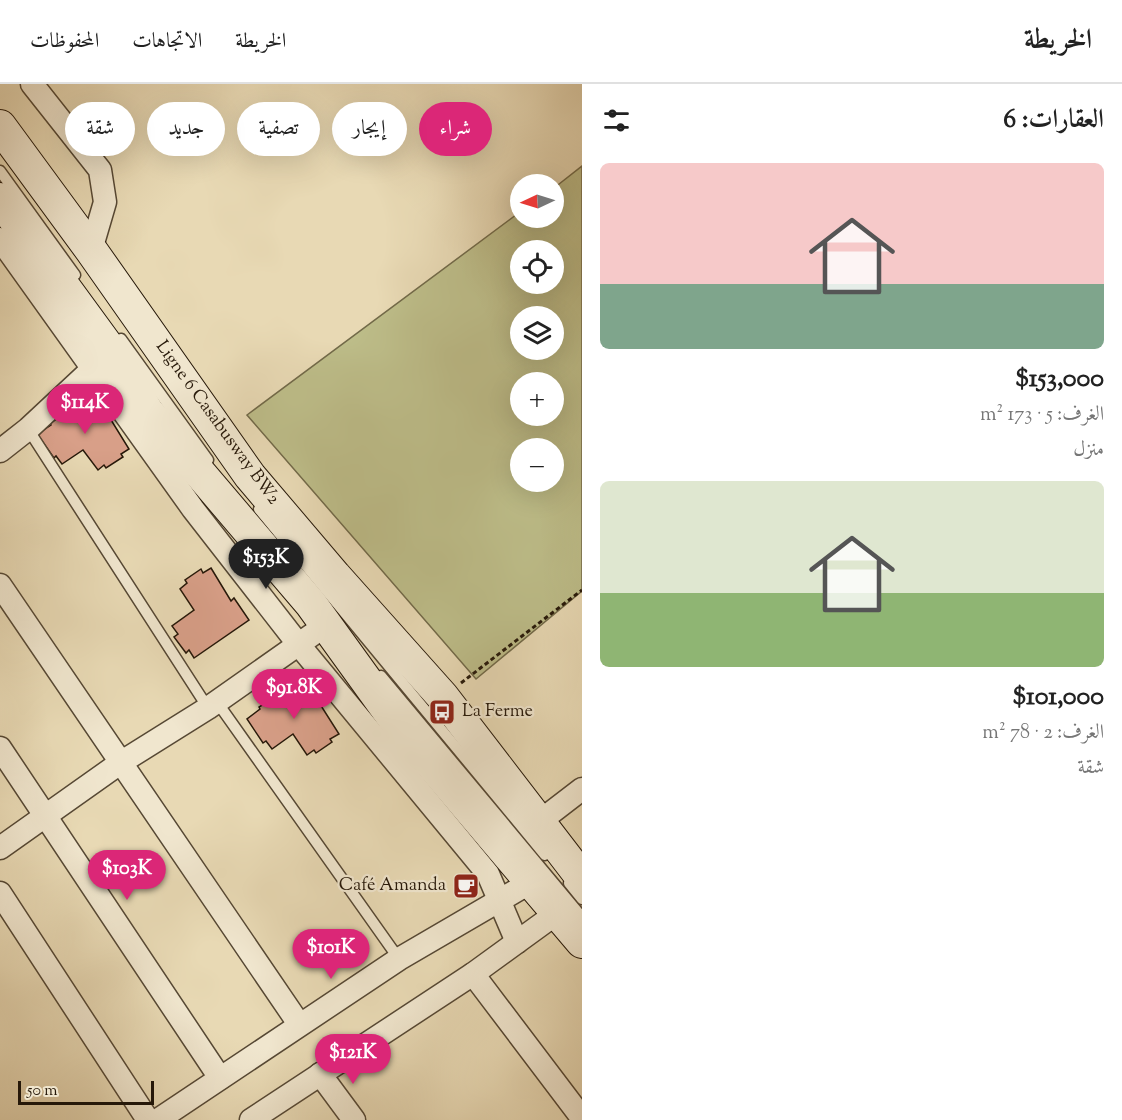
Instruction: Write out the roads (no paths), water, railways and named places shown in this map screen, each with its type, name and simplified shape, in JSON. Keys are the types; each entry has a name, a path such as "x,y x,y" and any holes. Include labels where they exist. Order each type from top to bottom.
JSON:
{"main road":[{"path":"0,126 91,250 250,476 443,697 582,878"},
{"path":"0,199 147,411 310,604 399,726 531,882 574,910 582,942"}],"street":[{"path":"32,84 100,170 105,202 91,250"},
{"path":"0,239 104,348 193,509 299,645 488,874 517,942"},
{"path":"0,451 28,429 104,348"},
{"path":"0,585 299,1024"},
{"path":"0,848 120,763 213,705 326,625"},
{"path":"0,748 220,1078"},
{"path":"539,822 582,789"},
{"path":"158,1120 399,959 531,882"},
{"path":"0,893 148,1120"},
{"path":"251,1120 473,974 517,942 574,910"},
{"path":"473,974 582,1118"},
{"path":"320,1074 354,1120"}],"lane":[{"path":"0,171 83,286"},
{"name":"Ligne 6 Casabusway BW2","path":"104,348 214,469"},
{"path":"28,429 213,705 399,959"},
{"name":"Ligne 6 Casabusway BW2","path":"228,488 355,645"},
{"name":"Ligne 6 Casabusway BW2","path":"253,501 574,910"},
{"path":"370,663 574,910"}],"place":[{"name":"La Ferme","path":"442,712"},
{"name":"Café Amanda","path":"466,886"}]}
